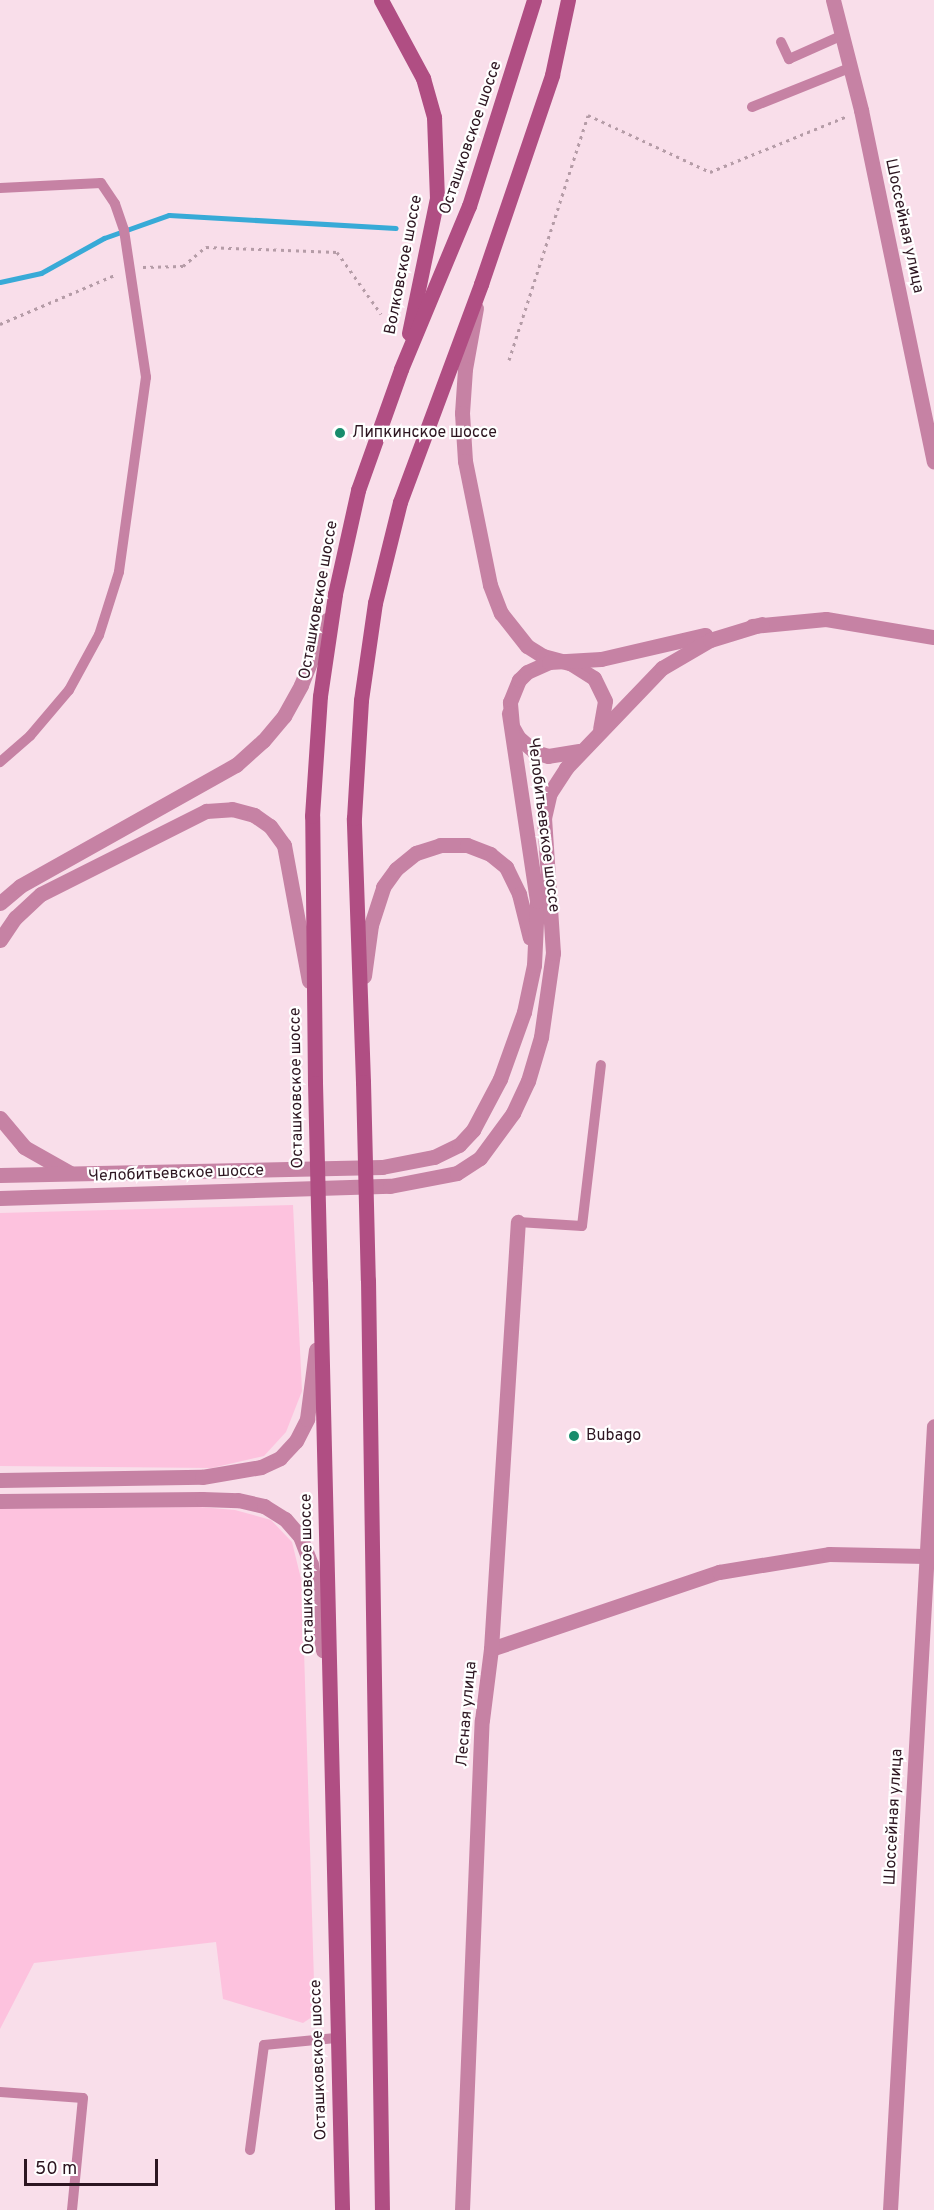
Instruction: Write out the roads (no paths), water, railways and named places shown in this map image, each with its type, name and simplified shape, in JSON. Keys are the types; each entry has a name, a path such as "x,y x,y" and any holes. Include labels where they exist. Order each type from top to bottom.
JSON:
{"main road":[{"name":"Волковское шоссе","path":"381,0 423,78 434,117 437,157 437,198 401,369"},
{"name":"Осташковское шоссе","path":"342,2210 336,2038 314,1015 312,816 320,696 335,594 358,490 401,369 469,206 534,0"},
{"path":"552,75 568,0"},
{"path":"382,2210 368,1280 354,818 361,700 375,603 399,502 481,284 576,0"}],"street":[{"name":"Шоссейная улица","path":"833,0 852,67 932,436 934,462"},
{"path":"481,284 465,369 462,413 465,461 490,585 513,633 526,646 560,661"},
{"path":"0,903 20,886 236,765 263,741 284,716 302,685 335,594"},
{"name":"Челобитьевское шоссе","path":"0,1175 382,1167 434,1157 459,1145 473,1130 500,1079 524,1012 534,965 537,901 509,713 519,680 539,665 601,658 762,624 826,619 934,637"},
{"name":"Челобитьевское шоссе","path":"0,1198 390,1186 448,1176 480,1158 498,1139 513,1113 528,1081 541,1037 553,953 544,818 550,793 566,768 647,681 676,657 710,639 762,624"},
{"name":"Челобитьевское шоссе","path":"509,713 518,737 536,752 563,757 592,741 605,712 602,691 585,670 560,661"},
{"path":"0,940 15,918 41,894 206,811 232,809 254,814 270,826 284,845 314,1015"},
{"path":"361,1021 371,925 383,887 396,869 416,853 440,845 467,845 489,854 506,867 519,894 531,941 524,1012"},
{"path":"0,1118 24,1147 70,1173"},
{"name":"Лесная улица","path":"462,2210 482,1720 491,1649 518,1222"},
{"path":"0,1480 202,1477 261,1467 280,1458 296,1441 308,1419 313,1395 320,1281"},
{"name":"Шоссейная улица","path":"890,2210 926,1556 931,1522 934,1426"},
{"path":"0,1501 202,1499 238,1500 264,1506 285,1519 300,1536 311,1564 328,1684"},
{"path":"491,1649 719,1572 829,1554 926,1556"}],"lane":[{"path":"781,42 789,59 843,35"},
{"path":"752,107 852,67"},
{"path":"0,188 101,183 115,204 124,230 146,377 119,572 99,635 69,690 30,736 0,762"},
{"path":"518,1222 582,1226 601,1065"},
{"path":"250,2150 264,2045 336,2038"},
{"path":"0,2092 83,2098 72,2210"}],"waterway":[{"path":"0,282 41,273 104,238 169,215 396,228"}],"place":[{"name":"Липкинское шоссе","path":"340,433"},
{"name":"Bubago","path":"574,1436"}]}
